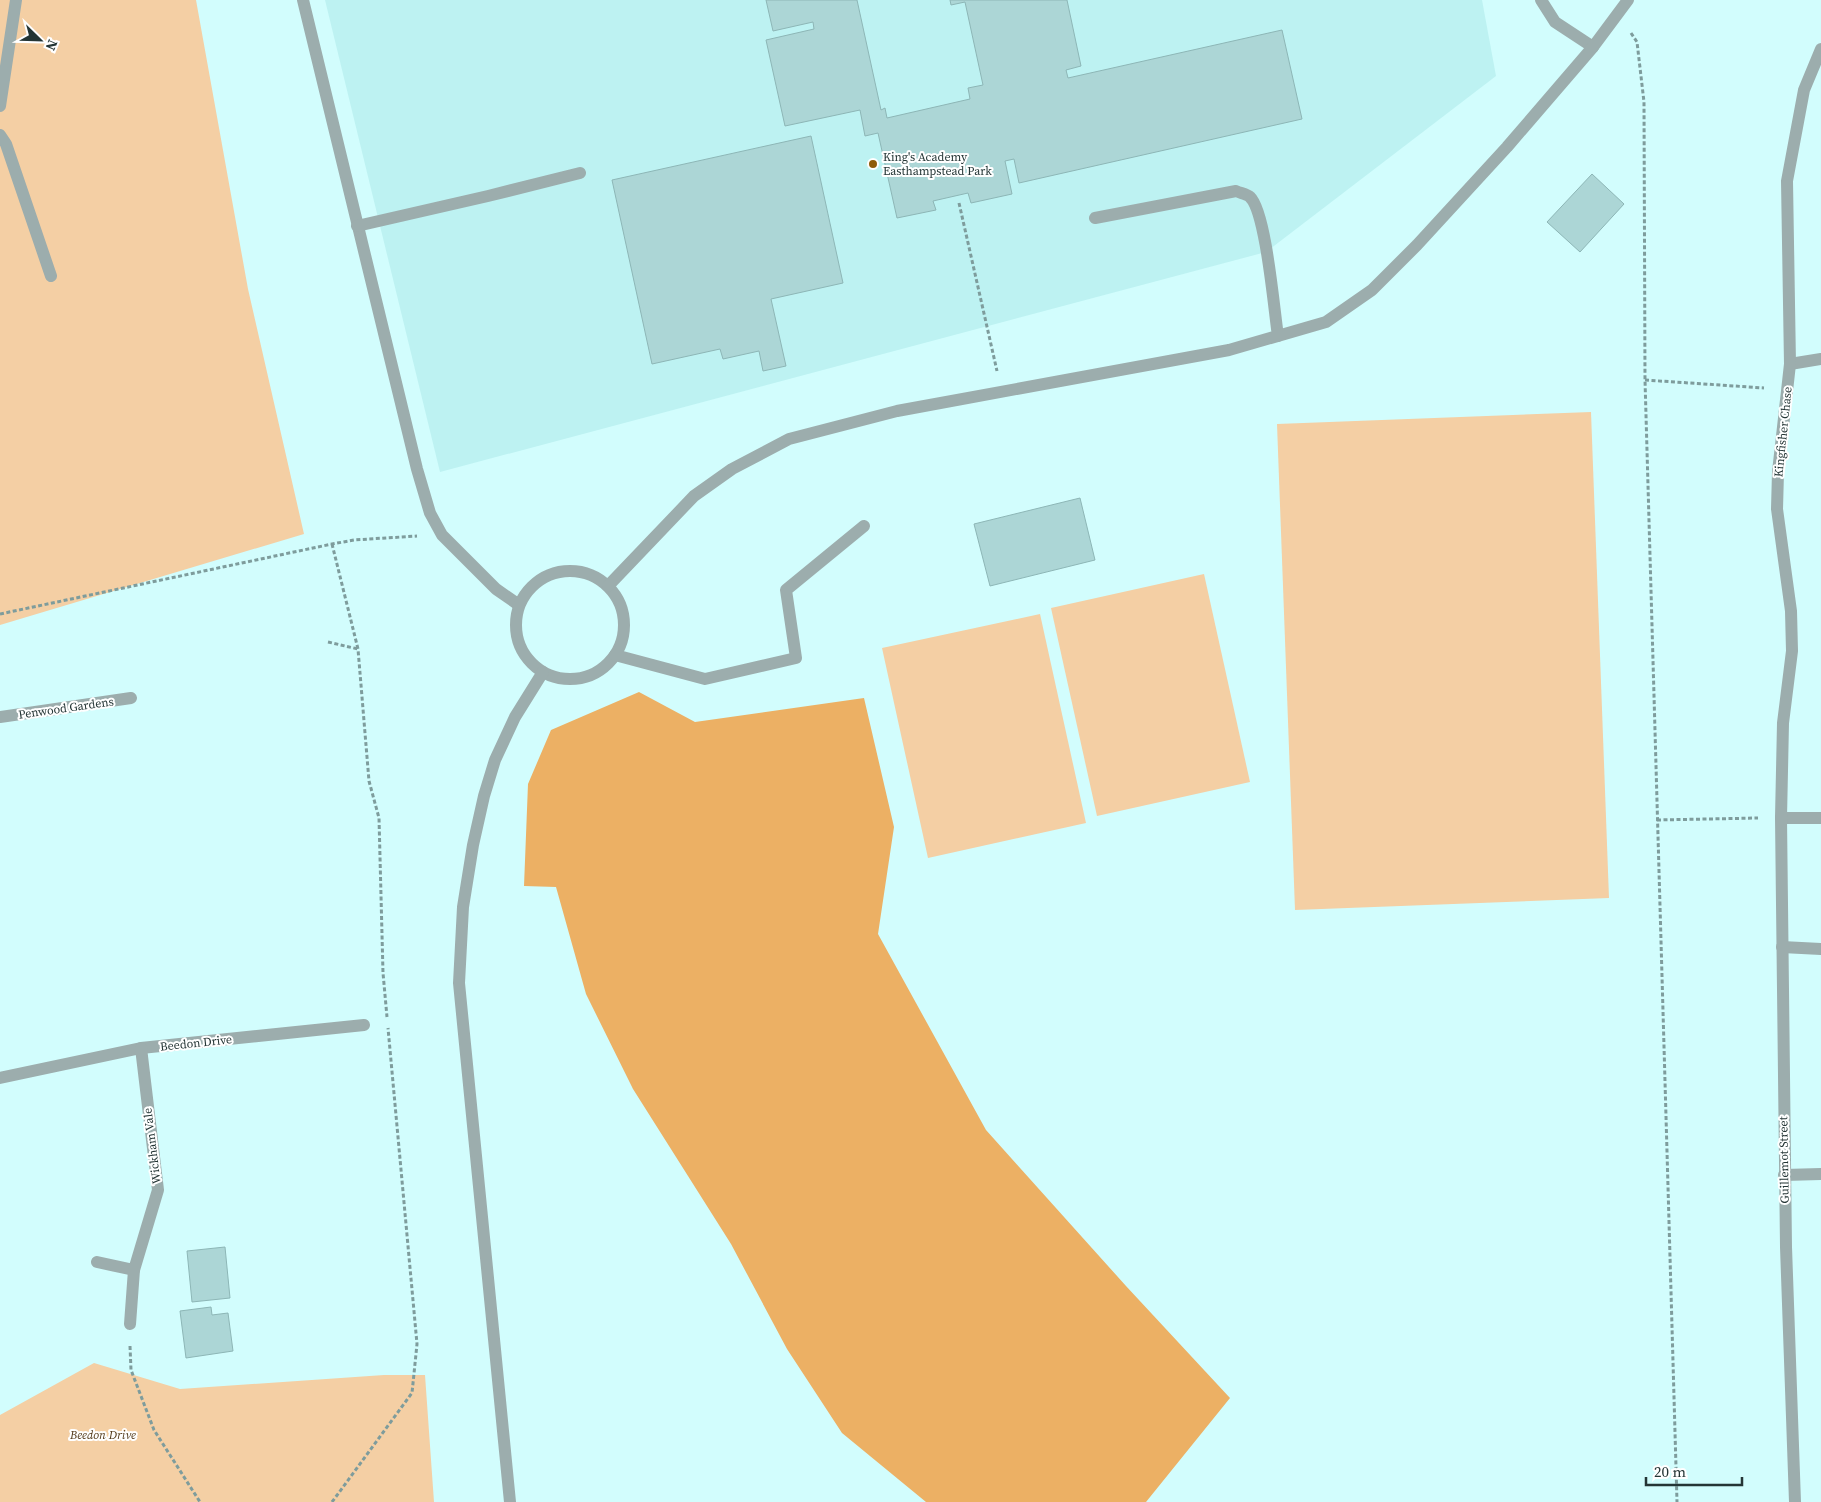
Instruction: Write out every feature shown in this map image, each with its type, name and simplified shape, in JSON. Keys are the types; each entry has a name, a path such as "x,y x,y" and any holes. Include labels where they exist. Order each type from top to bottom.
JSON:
{"street":[{"path":"0,106 16,0"},
{"path":"303,0 416,470 430,513 442,535 496,589 519,605"},
{"path":"1541,0 1555,22 1593,47"},
{"path":"608,586 694,496 732,469 789,439 897,411 1229,350 1326,322 1372,290 1417,246 1593,47 1628,0"},
{"name":"Kingfisher Chase","path":"1781,818 1783,723 1792,651 1790,602 1777,509 1778,472 1790,364 1787,181 1804,90 1821,50"},
{"path":"0,136 6,144 51,276"},
{"path":"358,226 580,173"},
{"path":"1094,218 1236,191 1250,197 1259,212 1264,232 1278,336"},
{"path":"1790,364 1821,359"},
{"path":"615,655 705,679 796,658 786,590 864,526"},
{"path":"565,570 595,576 608,586 619,601 624,619 623,638 615,655 602,669 583,678 564,680 550,676 533,666 525,657 517,640 515,623 519,605 530,586 546,576 565,570"},
{"path":"510,1502 459,983 463,907 473,845 484,796 495,760 516,716 542,672"},
{"name":"Penwood Gardens","path":"0,717 131,698"},
{"path":"1781,818 1821,818"},
{"name":"Guillemot Street","path":"1781,818 1784,1175 1795,1502"},
{"path":"1782,947 1821,949"},
{"name":"Beedon Drive","path":"0,1078 140,1048 364,1025"},
{"name":"Wickham Vale","path":"130,1324 134,1270 158,1190 140,1048"},
{"path":"1784,1175 1821,1174"},
{"path":"97,1262 134,1270"}],"path":[{"path":"1616,15 1638,42 1644,102 1645,380 1677,1502"},
{"path":"959,203 1002,391"},
{"path":"1645,380 1788,390"},
{"path":"0,614 354,540 442,535"},
{"path":"332,544 358,649 369,781 379,818 383,973 417,1344 412,1393 332,1502"},
{"path":"328,642 358,649"},
{"path":"1657,820 1781,818"},
{"path":"130,1324 131,1370 154,1430 200,1502"}],"shaded area":[{"name":"King's Academy Easthampstead Park","path":"325,0 1482,0 1496,76 1266,252 440,472"},
{"path":"639,692 695,722 864,698 894,827 878,934 986,1130 1126,1286 1230,1398 1146,1502 926,1502 842,1433 787,1349 731,1244 633,1089 586,994 556,887 524,886 528,784 551,730"}],"green space":[{"path":"0,0 196,0 248,289 304,534 0,625"},
{"path":"1591,412 1609,898 1295,910 1277,424"},
{"path":"1204,574 1250,782 1097,816 1051,608"},
{"path":"1040,614 1086,823 928,858 882,648"},
{"name":"Beedon Drive","path":"94,1363 180,1389 384,1375 425,1375 434,1502 0,1502 0,1415"}],"building":[{"path":"766,0 857,0 881,110 885,108 887,118 970,99 968,88 983,85 965,2 951,5 950,0 1067,0 1081,66 1066,70 1068,78 1282,30 1302,119 1019,183 1014,159 1005,161 1012,194 971,203 968,193 933,201 936,210 897,218 878,133 865,136 860,110 785,126 766,40 814,29 813,22 773,31"},
{"path":"811,136 843,283 771,299 786,366 763,371 759,351 723,359 720,349 652,364 612,180"},
{"path":"1592,174 1624,204 1580,252 1547,222"},
{"path":"1080,498 1095,560 990,586 974,524"},
{"path":"225,1247 230,1298 192,1302 187,1251"},
{"path":"211,1307 212,1315 228,1313 233,1351 186,1358 180,1311"}],"place":[{"name":"King's Academy Easthampstead Park","path":"873,164"}]}
